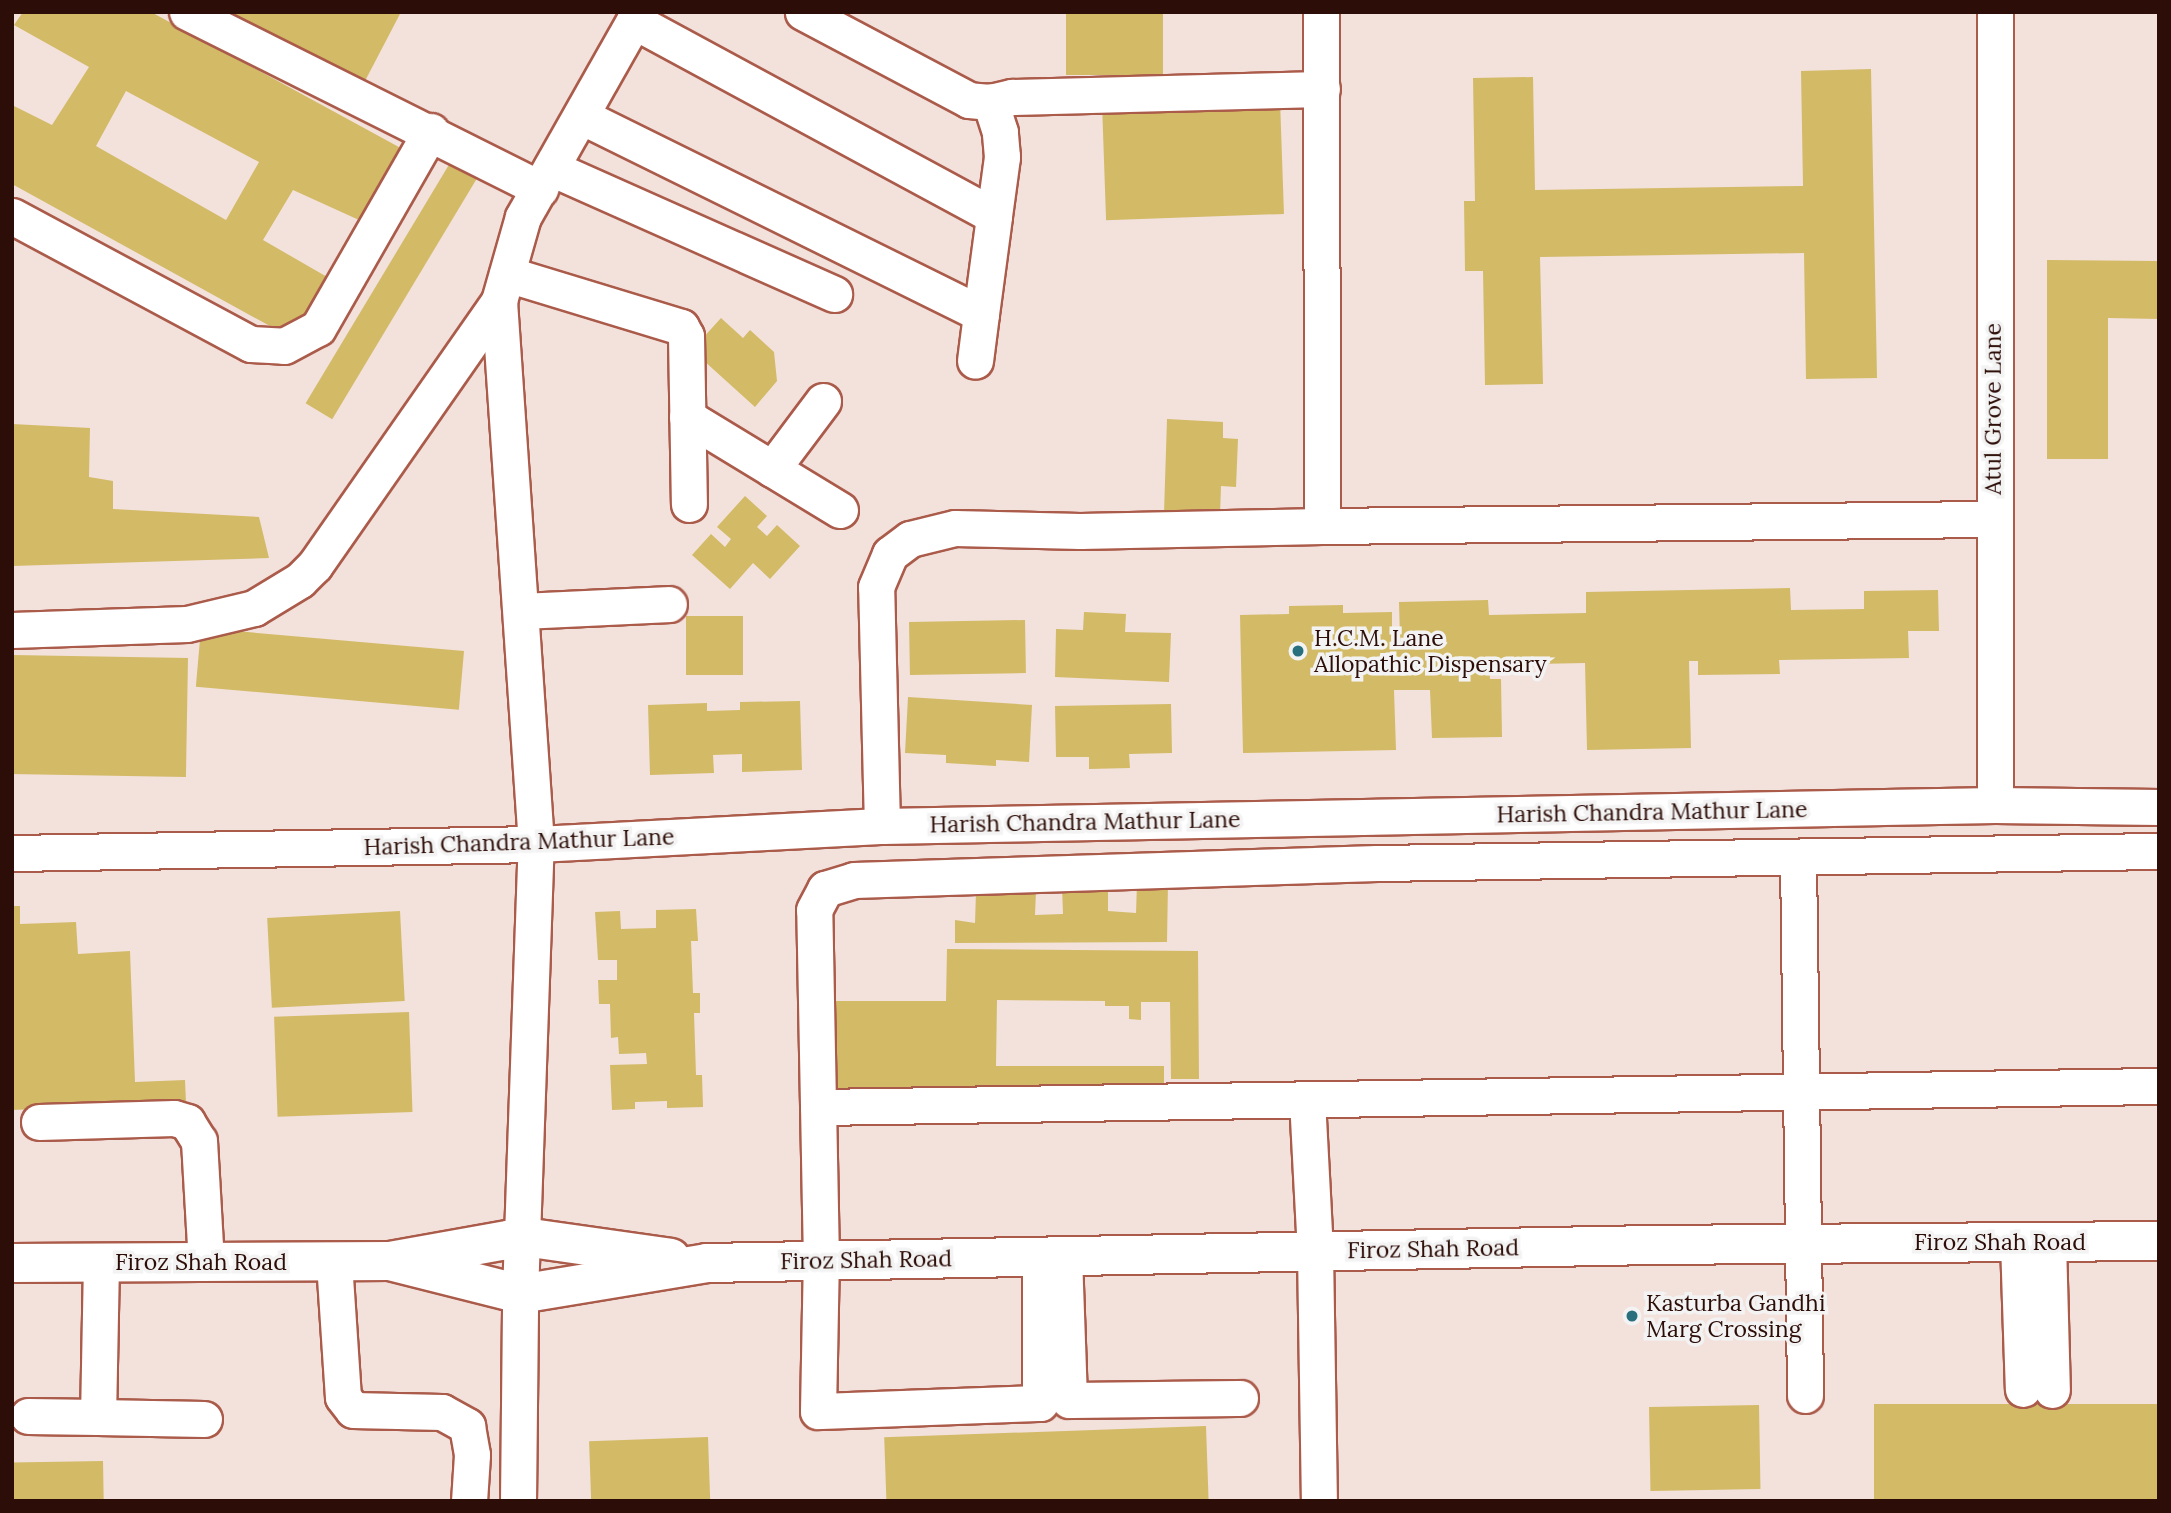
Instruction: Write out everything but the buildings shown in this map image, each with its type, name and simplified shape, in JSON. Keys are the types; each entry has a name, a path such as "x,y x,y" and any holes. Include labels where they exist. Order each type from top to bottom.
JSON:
{"main road":[{"name":"Firoz Shah Road","path":"12,1263 390,1261 524,1237 707,1263"},
{"name":"Firoz Shah Road","path":"390,1261 520,1294 707,1263 1800,1243 2159,1241"}],"street":[{"path":"187,12 431,131 834,294"},
{"path":"803,12 969,100 989,103 1012,97 1322,89"},
{"path":"1321,12 1322,526"},
{"name":"Atul Grove Lane","path":"1994,12 1993,519 1996,805"},
{"path":"12,630 187,624 254,608 300,580 315,565 503,288 523,217 637,17 994,216"},
{"path":"975,361 1002,157 1000,132 989,103"},
{"path":"581,116 981,314"},
{"path":"12,216 251,344 284,346 318,328 431,131"},
{"path":"503,288 681,327 686,336 689,504"},
{"path":"503,288 536,844 520,1294 519,1501"},
{"path":"772,469 822,401"},
{"path":"687,417 840,510"},
{"path":"882,826 876,587 890,554 910,539 955,528 1080,531 1993,519"},
{"path":"523,611 669,604"},
{"name":"Harish Chandra Mathur Lane","path":"12,853 536,844 882,826 1996,805 2159,807"},
{"path":"1052,1256 1040,1404 818,1411 821,1261 814,911 825,889 854,880 2159,850"},
{"path":"1798,857 1800,1243 1805,1395"},
{"path":"818,1107 2159,1086"},
{"path":"1307,1099 1315,1251 1319,1501"},
{"path":"39,1122 174,1118 187,1122 199,1141 206,1262"},
{"path":"2033,1242 2038,1390"},
{"path":"1052,1256 1069,1400 1240,1398"},
{"path":"98,1417 101,1262"},
{"path":"334,1262 343,1397 352,1410 442,1412 467,1426 472,1455 469,1501"},
{"path":"28,1416 204,1419"}],"place":[{"name":"H.C.M. Lane Allopathic Dispensary","path":"1298,651"},
{"name":"Kasturba Gandhi Marg Crossing","path":"1632,1316"}]}
